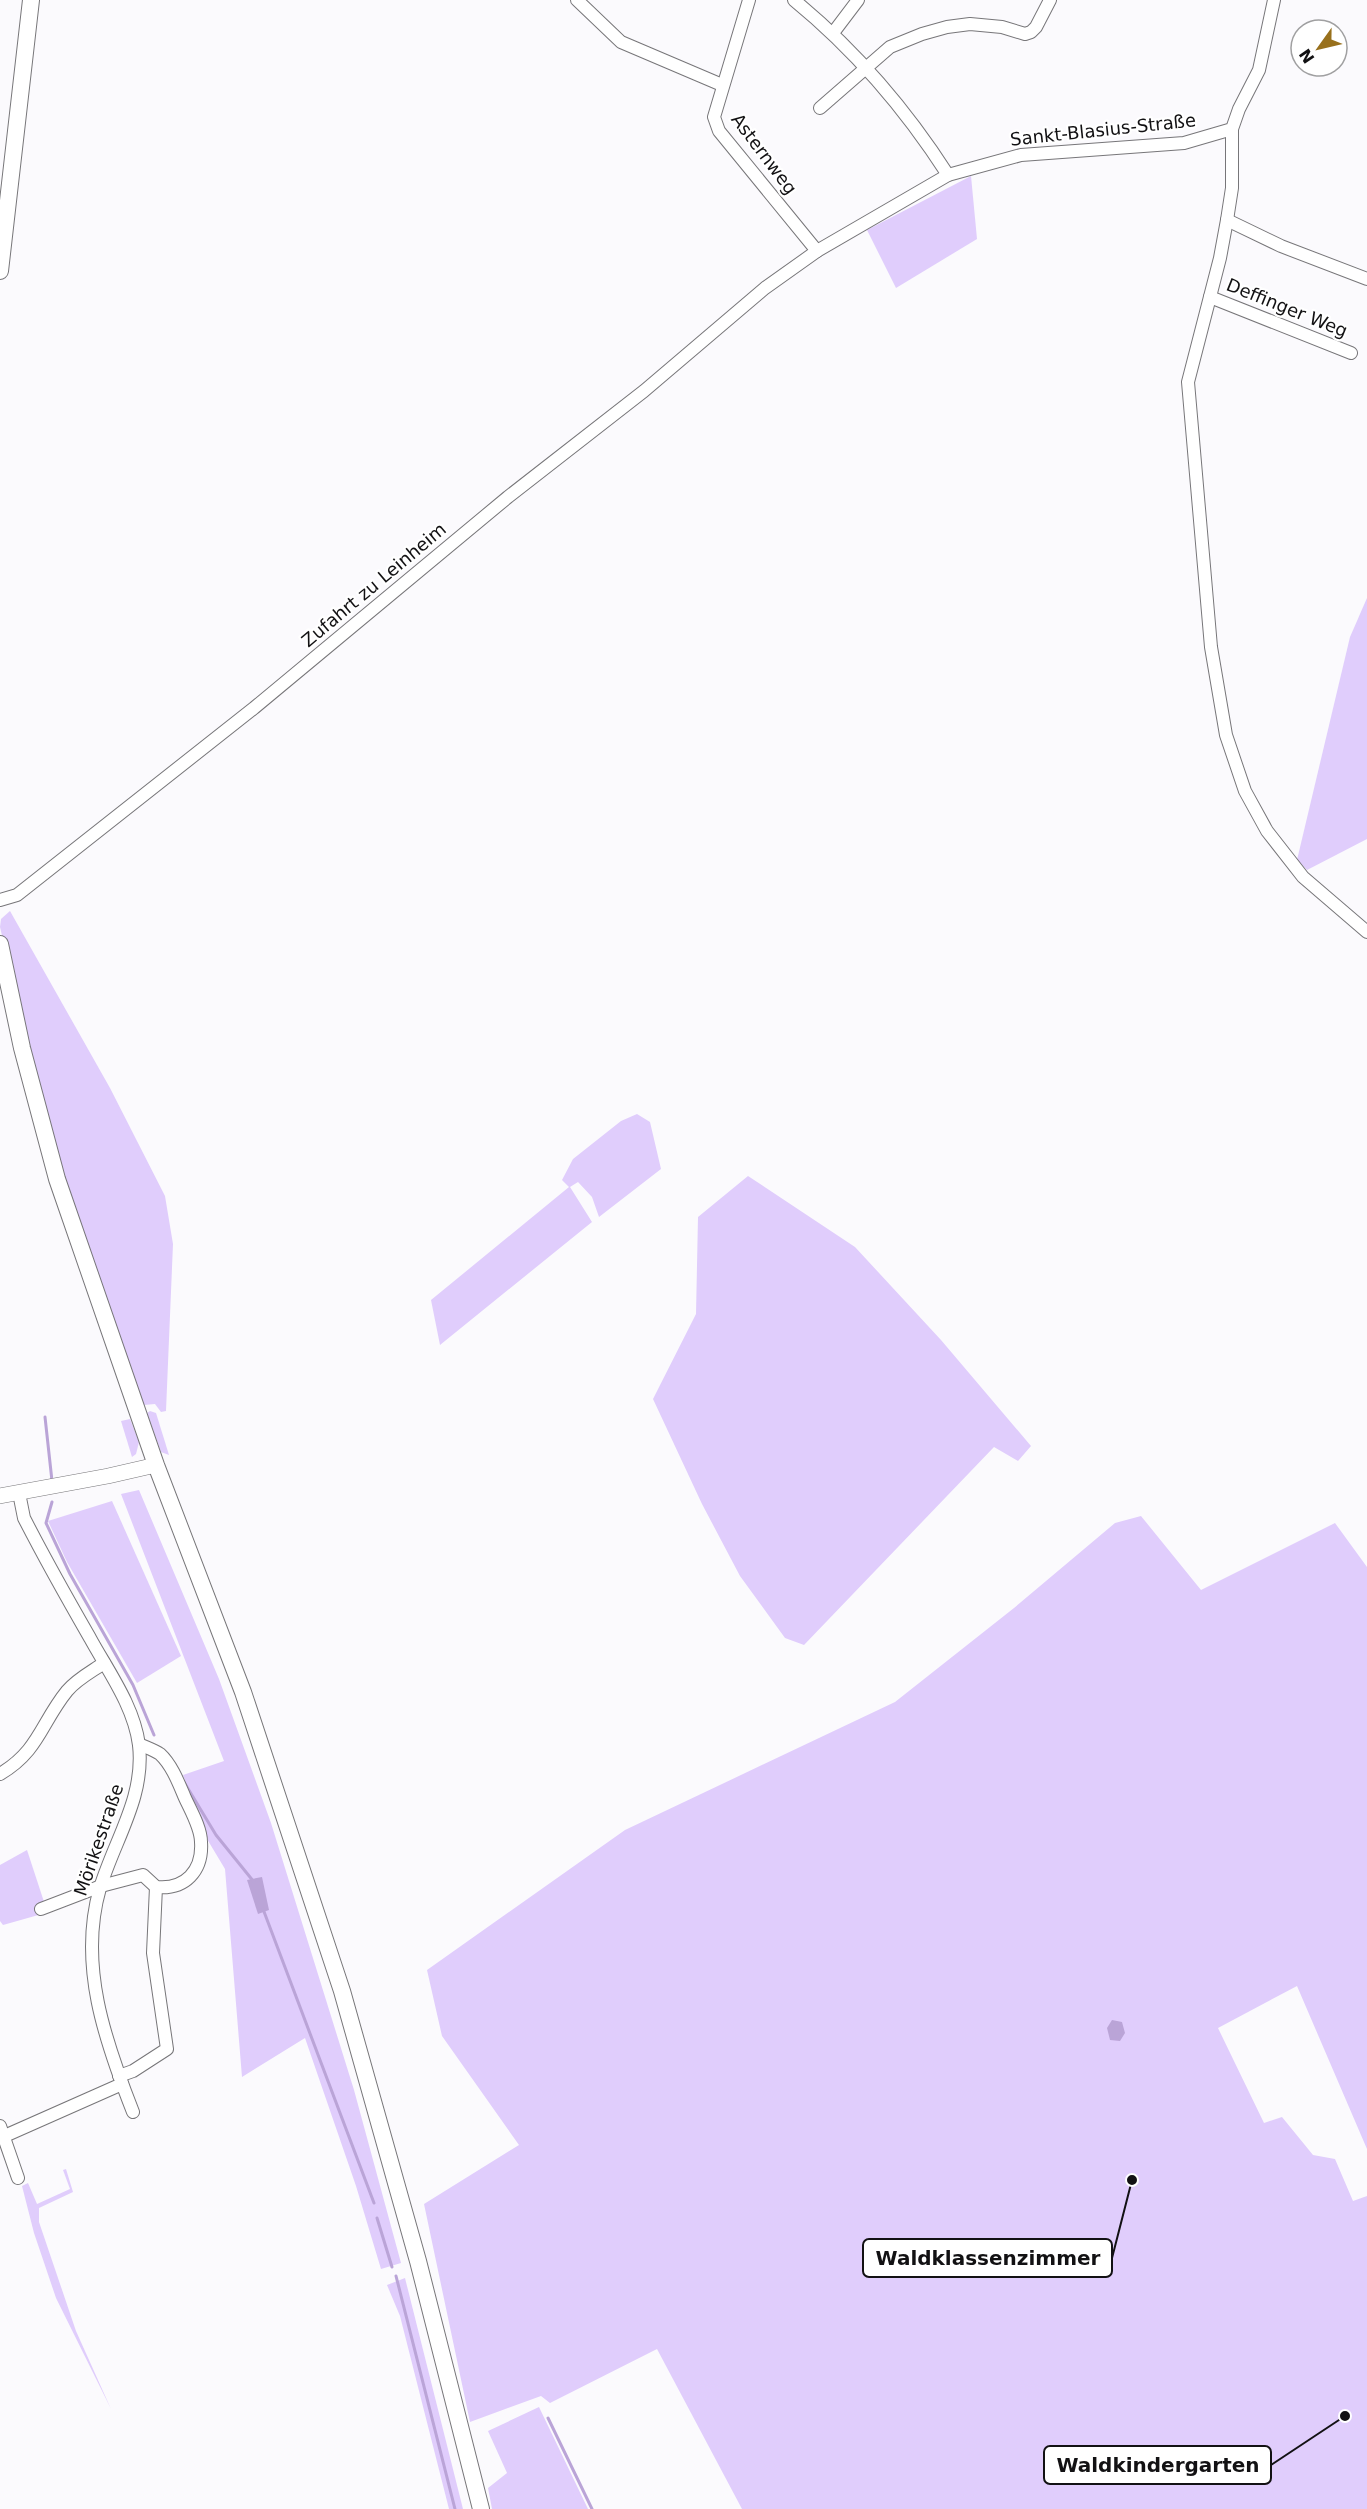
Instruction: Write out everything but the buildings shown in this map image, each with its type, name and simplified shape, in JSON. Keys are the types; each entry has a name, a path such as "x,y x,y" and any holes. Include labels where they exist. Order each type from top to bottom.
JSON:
{"main road":[{"path":"0,271 31,0"},
{"path":"0,944 22,1048 57,1179 156,1465 243,1692 342,1991 418,2261 481,2509"}],"street":[{"name":"Asternweg","path":"749,0 714,117 719,131 817,251"},
{"path":"794,0 832,33 903,109 948,175"},
{"path":"832,33 858,0"},
{"path":"820,108 890,47 947,27 986,24 1025,34 1031,32 1050,0"},
{"path":"1232,129 1239,109 1259,70 1274,0"},
{"path":"583,2 621,42 722,85"},
{"name":"Sankt-Blasius-Straße","path":"765,288 817,251 948,175 1021,155 1184,143 1232,129"},
{"name":"Deffinger Weg","path":"1232,129 1232,188 1227,220 1188,382 1211,647 1226,735 1245,791 1267,831 1303,877 1367,932"},
{"path":"1227,220 1281,246 1367,279"},
{"name":"Zufahrt zu Leinheim","path":"0,900 17,895 254,708 508,497 644,391 765,288"},
{"name":"Deffinger Weg","path":"1210,297 1351,353"},
{"path":"0,1496 156,1465"},
{"name":"Mörikestraße","path":"19,1493 24,1518 128,1707 138,1744 139,1773 136,1795 101,1886 93,1916 92,1958 99,2015 133,2112"},
{"path":"0,1774 15,1764 33,1746 67,1691 81,1677 104,1663"},
{"path":"41,1909 101,1886 143,1875 156,1887 176,1886 191,1877 198,1867 201,1841 170,1765 159,1754 138,1744"},
{"path":"18,2178 1,2134 120,2080 167,2049 153,1953 156,1887"}],"shaded area":[{"path":"971,176 977,239 896,288 867,230"},
{"path":"1367,598 1367,839 1307,870 1297,860 1350,637"},
{"path":"10,911 110,1088 165,1196 173,1244 166,1411 161,1412 155,1404 144,1405 78,1224 36,1077 0,927 1,919"},
{"path":"637,1114 650,1122 661,1169 599,1217 592,1197 578,1182 570,1187 592,1222 440,1345 431,1300 569,1187 562,1180 573,1159 621,1121"},
{"path":"748,1176 855,1247 941,1340 1031,1446 1018,1461 994,1447 804,1645 785,1638 740,1576 702,1504 653,1399 696,1314 698,1217"},
{"path":"150,1411 156,1413 169,1455 161,1452 147,1413"},
{"path":"130,1419 139,1442 136,1454 132,1457 121,1421"},
{"path":"139,1490 219,1679 271,1823 354,2090 401,2263 381,2269 356,2186 305,2038 242,2077 225,1869 207,1839 183,1775 224,1761 121,1494"},
{"path":"112,1501 181,1656 137,1683 67,1562 48,1521"},
{"path":"1141,1516 1201,1590 1335,1523 1367,1567 1367,2149 1297,1986 1218,2028 1264,2123 1282,2117 1313,2155 1335,2159 1353,2201 1367,2196 1367,2509 742,2509 657,2349 550,2403 541,2396 470,2422 424,2204 519,2145 442,2036 427,1970 625,1830 895,1702 1014,1608 1115,1523"},
{"path":"27,1850 46,1908 42,1914 3,1925 0,1921 0,1865"},
{"path":"262,1877 269,1910 258,1914 247,1880"},
{"path":"1112,2020 1122,2022 1125,2033 1120,2041 1110,2040 1107,2028"},
{"path":"66,2169 73,2192 39,2208 39,2222 76,2331 111,2409 56,2298 34,2233 22,2186 28,2183 37,2204 70,2189 63,2170"},
{"path":"405,2278 463,2509 449,2509 400,2316 387,2285"},
{"path":"539,2407 588,2509 492,2509 488,2488 507,2473 488,2431"}],"waterway":[{"path":"45,1417 52,1481"},
{"path":"52,1502 46,1523 70,1574 133,1685 154,1735"},
{"path":"184,1782 216,1835 254,1882"},
{"path":"263,1909 374,2203"},
{"path":"377,2218 392,2267"},
{"path":"396,2276 455,2509"},
{"path":"548,2418 592,2509"}],"place":[{"name":"Waldklassenzimmer","path":"1132,2180"},
{"name":"Waldkindergarten","path":"1345,2416"}]}
